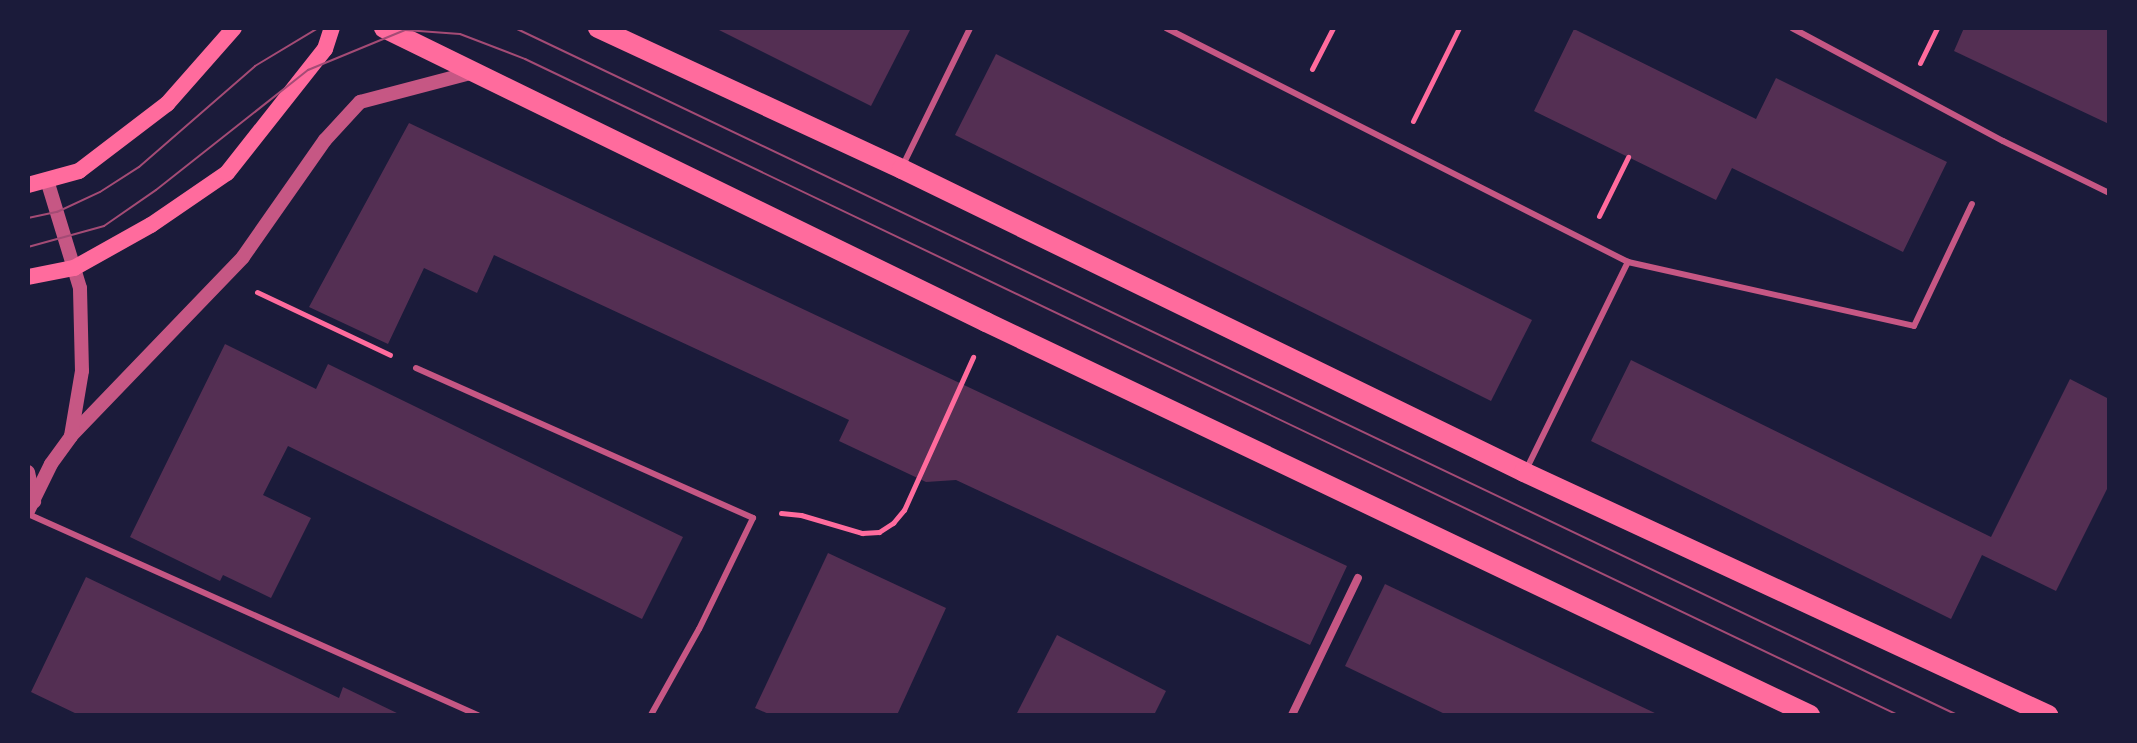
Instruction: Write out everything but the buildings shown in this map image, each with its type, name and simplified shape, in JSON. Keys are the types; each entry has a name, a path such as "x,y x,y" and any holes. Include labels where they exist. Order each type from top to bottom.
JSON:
{"main road":[{"path":"28,185 79,171 167,104 234,28"},
{"path":"28,277 74,268 151,225 227,173 325,49 332,28"},
{"path":"384,28 986,322 1810,715"},
{"path":"598,28 902,169 1524,472 2048,715"}],"street":[{"path":"30,508 51,464 71,436 243,257 325,140 360,102 474,72"},
{"path":"47,180 74,268 82,309 82,371 71,436"},
{"path":"28,472 30,508"},
{"path":"1292,715 1358,578"}],"lane":[{"path":"902,169 970,28"},
{"path":"1166,28 1628,262 1914,326 1972,204"},
{"path":"1792,28 2003,141 2109,193"},
{"path":"1524,472 1628,262"},
{"path":"416,368 753,518 699,629 651,715"},
{"path":"30,508 478,715"}],"path":[{"path":"1298,95 1333,28"},
{"path":"1400,147 1459,28"},
{"path":"1586,242 1628,157"},
{"path":"257,292 416,368"},
{"path":"753,518 781,513 801,515 862,533 879,532 893,523 904,510 963,382 986,322"}],"tram line":[{"path":"28,218 57,212 100,192 139,167 255,66 318,28"},
{"path":"515,28 1957,715"},
{"path":"28,247 104,226 156,190 308,70 405,30 460,34 525,59 1898,715"}]}
